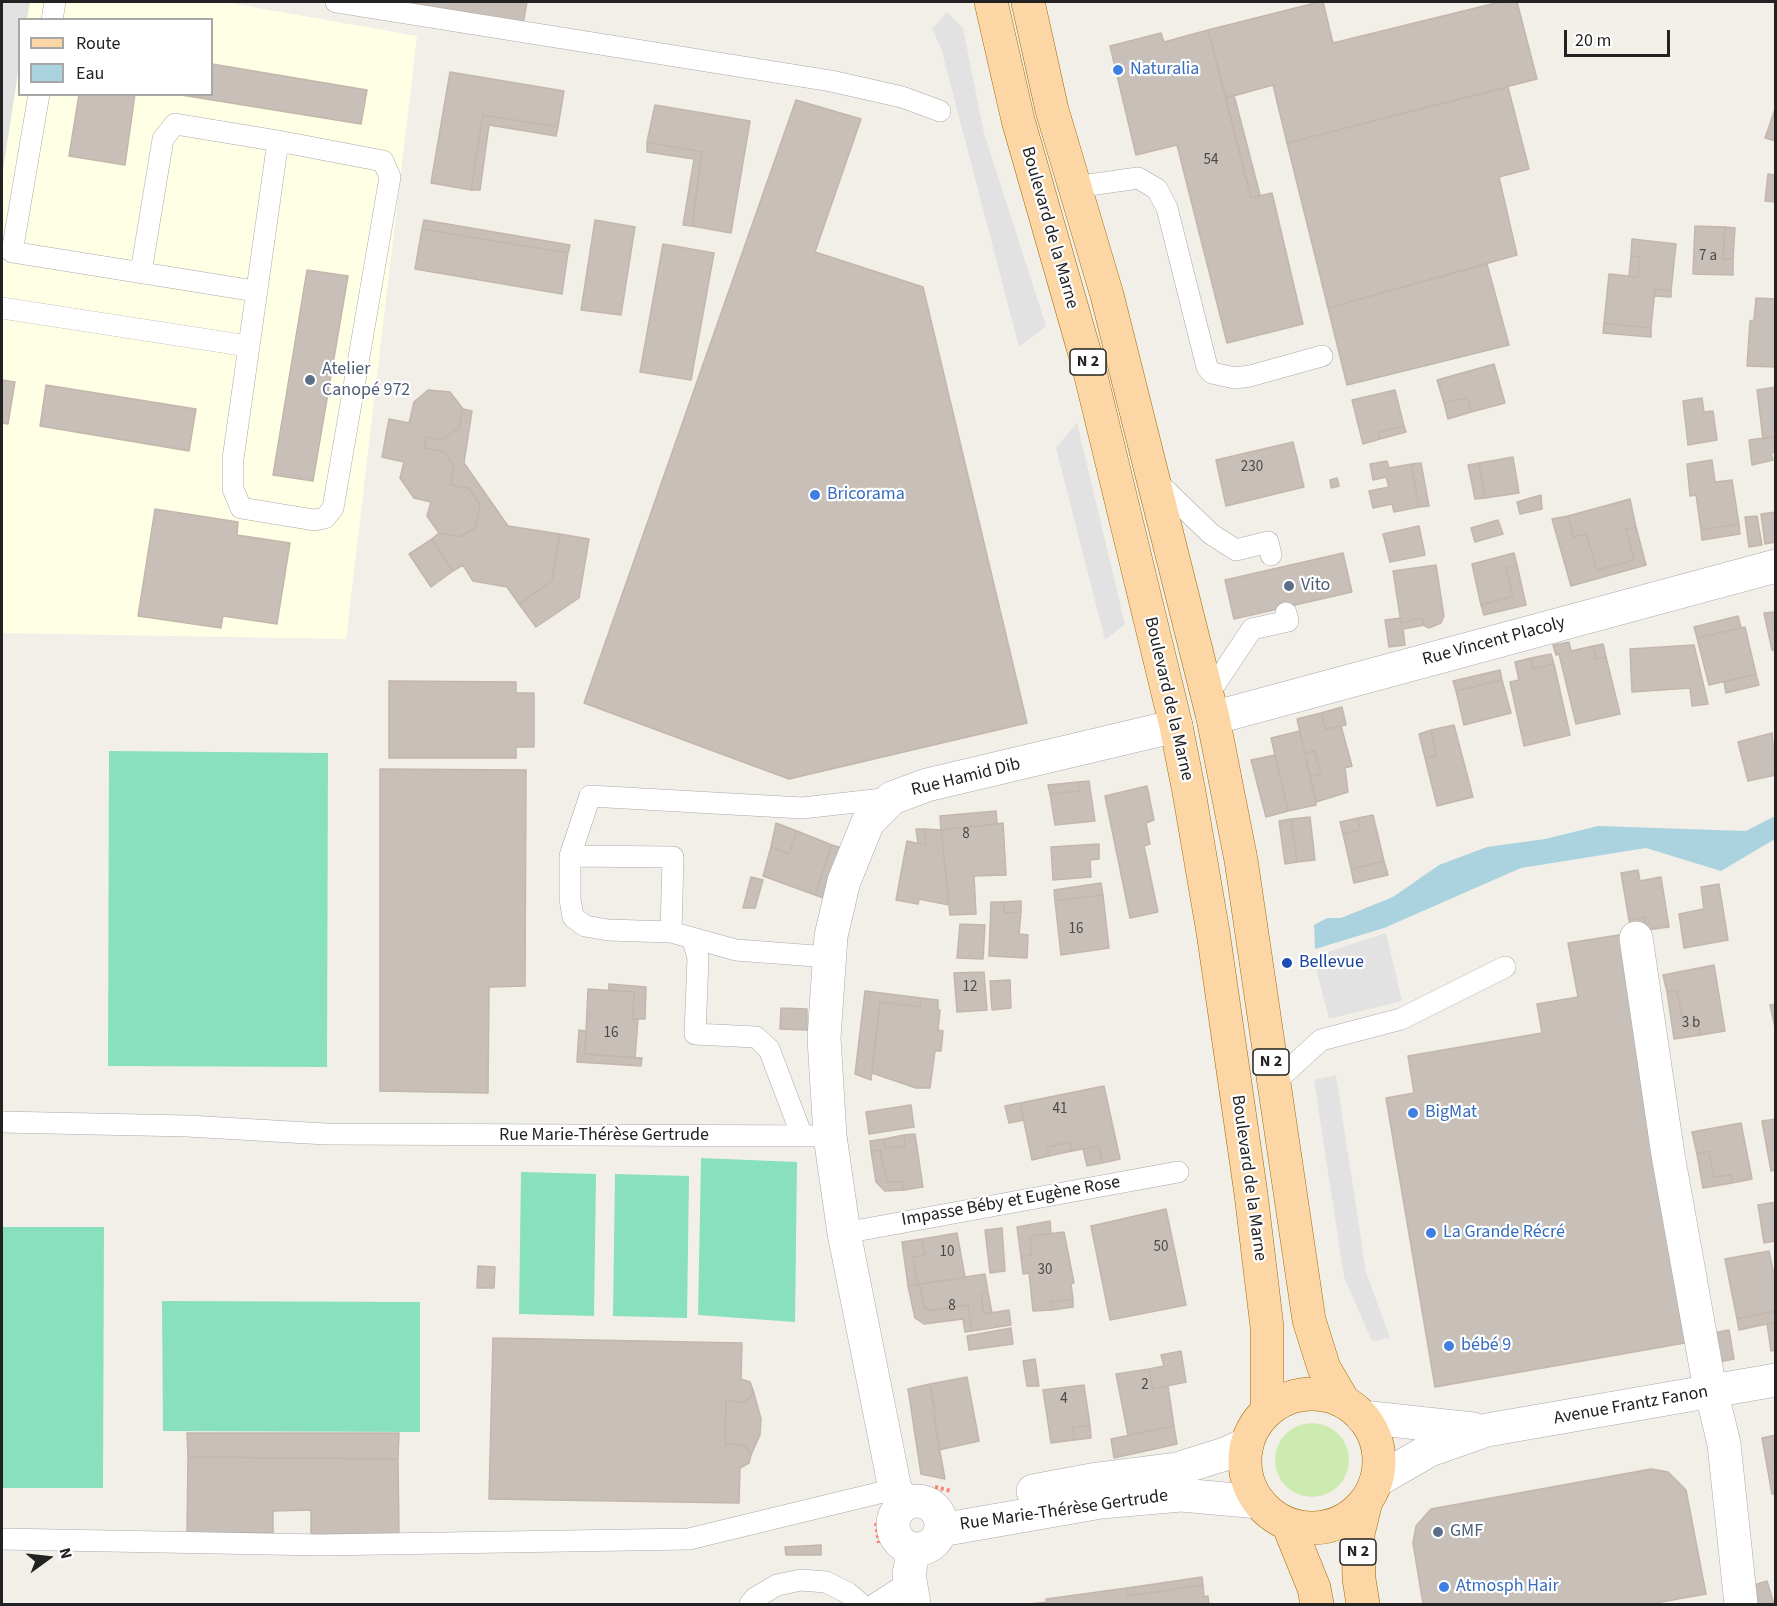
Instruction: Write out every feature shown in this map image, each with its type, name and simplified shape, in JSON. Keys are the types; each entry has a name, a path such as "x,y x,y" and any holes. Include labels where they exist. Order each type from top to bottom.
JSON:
{"main road":[{"name":"Boulevard de la Marne","path":"991,2 1018,120 1089,368 1176,726 1214,932 1251,1194 1267,1327 1267,1411"},
{"name":"Boulevard de la Marne","path":"1028,2 1052,110 1107,295 1210,706 1240,860 1309,1320 1324,1368 1353,1409"},
{"path":"1304,1395 1324,1395 1353,1409 1374,1436 1379,1458 1371,1491 1351,1516 1331,1526 1309,1528 1288,1524 1277,1519 1258,1502 1249,1484 1245,1464 1247,1444 1258,1420 1284,1400 1304,1395"},
{"name":"N 2","path":"1363,1605 1359,1578 1358,1534 1371,1491"},
{"path":"1288,1524 1314,1588 1317,1605"}],"street":[{"name":"Rue Vincent Placoly","path":"1210,706 1776,566"},
{"name":"Rue Hamid Dib","path":"816,1136 831,936 844,881 868,822 892,798 927,785 1176,726"},
{"path":"1636,938 1668,1155 1711,1393 1724,1444 1741,1605"},
{"path":"816,1136 927,1501 932,1544 914,1549 903,1545 894,1532 895,1516 927,1501"},
{"name":"Avenue Frantz Fanon","path":"1371,1491 1430,1450 1487,1430 1776,1380"},
{"name":"Avenue Frantz Fanon","path":"1353,1409 1422,1426 1487,1430"},
{"name":"Rue Marie-Thérèse Gertrude","path":"927,1501 1177,1469 1225,1454 1247,1444"},
{"name":"Rue Marie-Thérèse Gertrude","path":"927,1501 1101,1502 1181,1494 1258,1502"},
{"path":"913,1593 909,1574 914,1549"}],"lane":[{"path":"52,18 55,2"},
{"path":"336,2 831,81 902,97 940,111"},
{"path":"39,96 7,251 255,291"},
{"path":"141,272 163,139 175,124 278,141 383,161 390,177 333,508 325,518 314,520 241,508 233,489 232,459 278,141"},
{"path":"1075,187 1138,178 1157,189 1167,208 1207,367 1212,373 1235,378 1250,376 1322,356"},
{"path":"2,308 248,346"},
{"path":"1154,479 1211,534 1236,549 1269,542 1271,555"},
{"path":"1210,706 1252,629 1288,621 1286,613"},
{"path":"829,957 736,950 670,932 608,930 585,926 573,917 570,899 570,856 590,796 802,808 892,798"},
{"path":"570,856 673,857 670,932"},
{"path":"693,940 698,958 695,1034 756,1037 769,1049 816,1136"},
{"path":"1274,1083 1322,1040 1401,1019 1505,967"},
{"name":"Rue Marie-Thérèse Gertrude","path":"2,1122 187,1126 326,1134 816,1136"},
{"name":"Impasse Béby et Eugène Rose","path":"844,1233 1178,1172"},
{"path":"2,1539 321,1545 689,1539 927,1501"},
{"path":"750,1605 755,1598 777,1585 801,1580 826,1582 848,1593 861,1605"},
{"path":"875,1605 913,1593"}],"shaded area":[{"path":"2,2 224,2 417,36 346,639 2,633"},
{"path":"2,2 30,2 27,18 18,18 18,73 2,177"},
{"path":"947,12 963,28 984,133 1046,326 1019,347 941,48 932,29"},
{"path":"1077,423 1125,624 1105,640 1056,448"},
{"path":"1386,933 1402,1001 1329,1019 1313,957"},
{"path":"1336,1075 1366,1272 1390,1338 1372,1341 1344,1277 1314,1080"}],"green space":[{"path":"109,751 328,753 327,1067 108,1066"},
{"path":"701,1158 797,1162 795,1322 698,1315"},
{"path":"521,1172 596,1174 594,1316 519,1314"},
{"path":"615,1174 689,1176 687,1318 613,1316"},
{"path":"2,1227 104,1227 103,1488 2,1488"},
{"path":"162,1301 420,1302 420,1432 163,1431"},
{"path":"1312,1423 1333,1429 1343,1439 1349,1460 1343,1481 1333,1491 1312,1497 1291,1491 1281,1481 1275,1460 1281,1439 1291,1429"}],"water":[{"path":"1775,816 1775,839 1721,871 1646,848 1521,868 1384,928 1315,949 1314,925 1327,918 1341,918 1393,897 1439,865 1487,847 1545,839 1598,826 1746,831"}],"building":[{"path":"382,2 527,2 523,24"},
{"path":"1323,2 1333,43 1500,2 1517,2 1537,79 1287,143 1273,85 1226,98 1208,30"},
{"path":"1208,30 1251,198 1272,193 1303,324 1227,343 1177,145 1136,155 1110,46 1161,33 1164,42"},
{"path":"213,64 367,90 361,124 187,96 213,96"},
{"path":"450,72 564,91 558,127 483,115 471,190 431,183"},
{"path":"1508,87 1529,169 1499,177 1517,255 1328,308 1287,143"},
{"path":"1234,95 1260,195 1251,198 1226,98"},
{"path":"79,96 135,96 125,165 69,156"},
{"name":"Bricorama","path":"796,100 861,119 815,252 923,287 1027,723 789,779 584,703"},
{"path":"655,105 750,121 731,233 692,226 702,152 647,142"},
{"path":"1776,106 1776,141 1765,138"},
{"path":"483,115 558,127 556,136 489,125 480,190 471,190"},
{"path":"647,142 702,152 692,226 683,225 694,159 647,152"},
{"path":"1768,174 1776,175 1776,202 1765,201"},
{"path":"424,220 570,245 568,253 422,229"},
{"path":"595,220 635,227 621,315 581,310"},
{"path":"1695,226 1725,227 1723,259 1733,259 1733,275 1693,274"},
{"path":"1725,227 1735,228 1733,259 1723,259"},
{"path":"422,229 568,253 562,294 415,269"},
{"path":"1632,239 1676,244 1671,291 1655,289 1651,328 1604,323 1609,274 1638,277 1639,257 1631,256"},
{"path":"663,244 714,253 691,380 640,372"},
{"path":"1631,256 1639,257 1638,277 1629,276"},
{"path":"1487,264 1509,345 1347,385 1328,308"},
{"path":"307,270 348,276 313,481 273,475"},
{"path":"1655,289 1671,291 1671,297 1654,296"},
{"path":"1756,298 1776,299 1776,367 1747,366 1750,321 1754,320"},
{"path":"1604,323 1651,328 1651,337 1603,333"},
{"path":"1494,364 1505,403 1471,412 1467,398 1444,403 1437,380"},
{"path":"2,380 15,382 8,424 2,423"},
{"path":"46,385 196,409 189,451 40,426"},
{"path":"1776,387 1776,436 1763,439 1757,390"},
{"path":"428,390 450,392 463,409 459,428 441,440 427,437 424,448 443,451 454,465 451,485 469,488 480,505 476,527 460,537 439,533 427,516 431,502 414,498 400,478 404,462 382,457 389,419 409,423 414,402"},
{"path":"1395,390 1404,426 1378,432 1380,439 1363,444 1352,400"},
{"path":"1467,398 1471,412 1448,419 1444,403"},
{"path":"1702,398 1704,412 1713,411 1717,440 1688,445 1683,401"},
{"path":"463,409 472,411 464,463 508,526 560,534 552,581 519,604 507,587 473,581 463,565 453,571 432,539 439,533 460,537 476,527 480,505 469,488 451,485 454,465 443,451 424,448 427,437 441,440 459,428"},
{"path":"1404,426 1406,432 1380,439 1378,432"},
{"path":"1776,436 1776,452 1771,453 1773,460 1752,465 1749,440"},
{"path":"1293,442 1304,487 1226,506 1216,460"},
{"path":"1513,457 1519,493 1485,498 1479,463"},
{"path":"1712,460 1715,482 1732,480 1739,524 1701,530 1696,495 1690,496 1687,464"},
{"path":"1387,461 1389,468 1411,464 1419,507 1394,512 1392,504 1373,508 1369,491 1389,487 1386,477 1373,480 1370,464"},
{"path":"1421,463 1429,506 1419,507 1411,464"},
{"path":"1479,463 1485,498 1475,499 1468,465"},
{"path":"1337,478 1339,486 1331,488 1330,480"},
{"path":"1541,495 1542,509 1520,514 1517,502"},
{"path":"1630,499 1636,527 1626,529 1634,560 1597,570 1586,534 1574,537 1568,516"},
{"path":"155,509 238,522 237,535 290,543 277,624 223,616 221,628 138,616"},
{"path":"1776,512 1776,542 1765,544 1761,514"},
{"path":"1568,516 1574,537 1586,534 1597,570 1634,560 1626,529 1636,527 1646,565 1571,586 1552,519"},
{"path":"1757,516 1762,545 1749,547 1745,517"},
{"path":"1498,520 1503,534 1475,542 1471,528"},
{"path":"1739,524 1740,534 1702,540 1701,530"},
{"path":"1419,526 1425,555 1390,562 1383,534"},
{"path":"560,534 589,539 579,598 536,627 519,604 552,581"},
{"path":"432,539 453,571 431,587 409,554"},
{"name":"Vito","path":"1343,553 1352,592 1234,619 1225,580"},
{"path":"1514,553 1517,565 1506,568 1513,596 1481,605 1472,564"},
{"path":"1436,565 1444,616 1441,623 1429,628 1423,625 1422,618 1401,623 1393,571"},
{"path":"1517,565 1526,605 1484,615 1481,605 1513,596 1506,568"},
{"path":"1774,612 1776,650 1772,650 1764,613"},
{"path":"1738,616 1741,628 1697,638 1694,627"},
{"path":"1401,618 1401,623 1422,618 1425,625 1403,629 1405,645 1389,647 1385,620"},
{"path":"1745,627 1756,674 1709,685 1697,638"},
{"path":"1569,642 1571,651 1593,646 1596,659 1606,657 1620,714 1576,724 1559,654 1556,655 1553,645"},
{"path":"1603,644 1606,657 1596,659 1593,646"},
{"path":"1694,645 1708,704 1692,706 1690,688 1632,692 1630,649"},
{"path":"1551,654 1554,664 1533,669 1531,658"},
{"path":"1531,658 1533,669 1554,664 1570,735 1524,746 1510,682 1519,680 1515,662"},
{"path":"1500,670 1502,680 1456,691 1453,681"},
{"path":"1756,674 1759,685 1726,693 1724,682"},
{"path":"1502,680 1511,713 1464,725 1456,691"},
{"path":"389,681 516,682 516,693 534,693 534,747 516,747 516,758 389,758"},
{"path":"1342,707 1346,725 1326,729 1321,713"},
{"path":"1321,713 1326,729 1341,726 1352,766 1345,768 1348,792 1316,802 1310,776 1321,774 1315,751 1305,754 1297,719"},
{"path":"1454,725 1473,797 1437,806 1425,758 1436,756 1431,730"},
{"path":"1431,730 1436,756 1425,758 1419,734"},
{"path":"1300,731 1316,805 1288,811 1271,738"},
{"path":"1772,733 1776,775 1748,781 1738,742"},
{"path":"1315,751 1321,774 1310,776 1305,754"},
{"path":"1275,755 1288,811 1266,817 1251,760"},
{"path":"380,769 526,770 525,986 489,987 488,1093 380,1091"},
{"path":"1089,781 1095,821 1055,825 1050,794 1080,791 1078,782"},
{"path":"1078,782 1080,791 1050,794 1048,785"},
{"path":"1147,786 1154,820 1146,823 1150,844 1144,846 1158,912 1130,918 1105,796"},
{"path":"996,811 997,824 941,830 940,816"},
{"path":"1373,815 1384,861 1351,869 1343,834 1360,830 1358,818"},
{"path":"1310,817 1315,860 1297,862 1291,819"},
{"path":"1358,818 1360,830 1343,834 1340,822"},
{"path":"1291,819 1297,862 1285,864 1279,821"},
{"path":"776,823 797,831 789,854 771,847"},
{"path":"1003,823 1006,875 974,876 976,914 950,915 941,830"},
{"path":"916,829 925,829 926,845 918,843"},
{"path":"925,829 941,830 949,905 919,899 918,904 896,900 907,841 926,845"},
{"path":"797,831 832,845 815,895 763,876 771,847 789,854"},
{"path":"1099,844 1099,859 1090,860 1091,877 1053,880 1051,847"},
{"path":"832,845 842,848 824,898 815,895"},
{"path":"1384,861 1388,875 1354,883 1351,869"},
{"path":"1638,870 1640,881 1661,877 1669,927 1647,930 1644,917 1629,920 1621,873"},
{"path":"751,877 763,880 755,908 743,908"},
{"path":"1101,883 1103,895 1055,901 1054,890"},
{"path":"1719,884 1728,940 1684,948 1679,914 1704,909 1701,887"},
{"path":"1103,895 1109,948 1061,955 1055,901"},
{"path":"1021,901 1021,912 1004,913 1004,902"},
{"path":"991,902 1004,902 1004,913 1021,912 1019,934 1028,935 1027,958 989,956"},
{"path":"1644,917 1647,930 1631,933 1629,920"},
{"path":"960,924 985,925 983,959 957,958"},
{"path":"1625,934 1696,1341 1435,1387 1386,1098 1414,1093 1408,1056 1542,1033 1537,1004 1578,997 1568,943"},
{"path":"1714,965 1725,1031 1701,1035 1698,1024 1684,1026 1677,990 1667,992 1663,975"},
{"path":"984,972 987,1010 957,1012 954,973"},
{"path":"1010,980 1011,1008 992,1010 990,981"},
{"path":"609,984 646,987 645,1019 633,1019 634,992 609,990"},
{"path":"588,989 634,992 633,1019 638,1019 635,1058 585,1054"},
{"path":"1677,990 1684,1026 1698,1024 1701,1035 1674,1039 1667,992"},
{"path":"865,991 921,998 920,1007 880,1002 871,1080 855,1074"},
{"path":"921,998 938,1000 938,1010 940,1010 938,1030 943,1031 941,1051 935,1051 930,1088 916,1088 872,1073 880,1002 920,1007"},
{"path":"1776,1004 1776,1032 1770,1005"},
{"path":"781,1008 807,1009 807,1030 780,1029"},
{"path":"579,1030 586,1031 585,1054 642,1058 641,1066 577,1062"},
{"path":"1104,1086 1120,1159 1102,1163 1099,1146 1072,1151 1070,1142 1047,1147 1049,1156 1032,1160 1020,1103"},
{"path":"1020,1103 1024,1120 1009,1123 1005,1106"},
{"path":"911,1105 914,1127 869,1134 866,1112"},
{"path":"1776,1119 1776,1170 1771,1171 1762,1121"},
{"path":"1741,1123 1752,1179 1732,1183 1731,1175 1714,1177 1709,1151 1697,1154 1692,1132"},
{"path":"915,1134 923,1187 904,1190 902,1182 887,1182 880,1150 871,1151 870,1141 884,1139 885,1148 905,1146 904,1135"},
{"path":"904,1135 905,1146 885,1148 884,1139"},
{"path":"1070,1142 1072,1151 1049,1156 1047,1147"},
{"path":"1099,1146 1102,1163 1087,1166 1083,1149"},
{"path":"880,1150 887,1182 902,1182 904,1190 885,1191 876,1182 871,1151"},
{"path":"1709,1151 1714,1177 1731,1175 1732,1183 1703,1188 1697,1154"},
{"path":"1776,1202 1776,1241 1764,1243 1758,1205"},
{"path":"1166,1209 1186,1305 1110,1320 1091,1226"},
{"path":"1050,1221 1051,1234 1030,1236 1031,1255 1021,1257 1017,1227"},
{"path":"1002,1228 1005,1271 990,1273 985,1230"},
{"path":"1064,1232 1074,1283 1071,1284 1073,1299 1051,1302 1052,1310 1033,1311 1029,1273 1023,1274 1021,1257 1031,1255 1030,1236"},
{"path":"957,1233 965,1277 918,1285 913,1257 925,1255 922,1239"},
{"path":"922,1239 925,1255 913,1257 918,1285 908,1286 902,1242"},
{"path":"1769,1251 1776,1285 1776,1311 1737,1319 1725,1259"},
{"path":"478,1266 495,1267 494,1288 477,1288"},
{"path":"985,1274 988,1292 981,1293 984,1314 1009,1310 1011,1325 972,1331 968,1305 933,1311 924,1307 920,1284"},
{"path":"920,1284 924,1307 928,1310 968,1305 972,1331 965,1332 963,1319 924,1324 915,1318 908,1286"},
{"path":"988,1292 992,1313 984,1314 981,1293"},
{"path":"1073,1299 1073,1307 1052,1310 1051,1302"},
{"path":"1776,1311 1776,1322 1739,1330 1737,1319"},
{"path":"1776,1322 1776,1350 1771,1351 1767,1324"},
{"path":"1011,1328 1013,1344 969,1350 967,1336"},
{"path":"1729,1330 1734,1359 1713,1363 1708,1334"},
{"path":"493,1338 742,1343 741,1379 750,1382 753,1390 751,1397 744,1402 726,1401 725,1444 745,1445 751,1455 749,1463 740,1468 739,1503 489,1499"},
{"path":"1181,1351 1186,1382 1153,1389 1149,1369 1164,1366 1161,1355"},
{"path":"1035,1359 1039,1386 1027,1386 1023,1361"},
{"path":"1149,1369 1153,1389 1168,1386 1174,1426 1128,1435 1116,1374"},
{"path":"967,1377 979,1441 939,1450 930,1384"},
{"path":"930,1384 945,1479 921,1474 908,1389"},
{"path":"1084,1385 1090,1425 1073,1427 1074,1440 1051,1443 1043,1390"},
{"path":"753,1390 761,1419 760,1435 751,1455 745,1445 725,1444 726,1401 744,1402 751,1397"},
{"path":"1090,1425 1091,1438 1074,1440 1073,1427"},
{"path":"1174,1426 1177,1444 1114,1458 1111,1439"},
{"path":"187,1433 399,1433 398,1459 188,1457"},
{"path":"1776,1435 1776,1494 1772,1494 1762,1438"},
{"path":"188,1457 398,1459 399,1535 311,1534 311,1510 273,1511 273,1533 187,1533"},
{"path":"1651,1469 1668,1472 1686,1490 1706,1594 1650,1604 1423,1604 1413,1543 1416,1526 1431,1509"},
{"path":"821,1545 821,1555 786,1555 785,1547"},
{"path":"1202,1577 1203,1585 1128,1596 1127,1588"},
{"path":"1767,1581 1774,1604 1752,1604 1747,1587"},
{"path":"1203,1585 1204,1597 1208,1596 1209,1604 1029,1604 1047,1602 1046,1599 1127,1588 1128,1596"}],"place":[{"name":"Naturalia","path":"1118,70"},
{"name":"Atelier Canopé 972","path":"310,380"},
{"name":"Bricorama","path":"815,495"},
{"name":"Vito","path":"1289,586"},
{"name":"Bellevue","path":"1287,963"},
{"name":"BigMat","path":"1413,1113"},
{"name":"La Grande Récré","path":"1431,1233"},
{"name":"bébé 9","path":"1449,1346"},
{"name":"GMF","path":"1438,1532"},
{"name":"Atmosph Hair","path":"1444,1587"}]}
